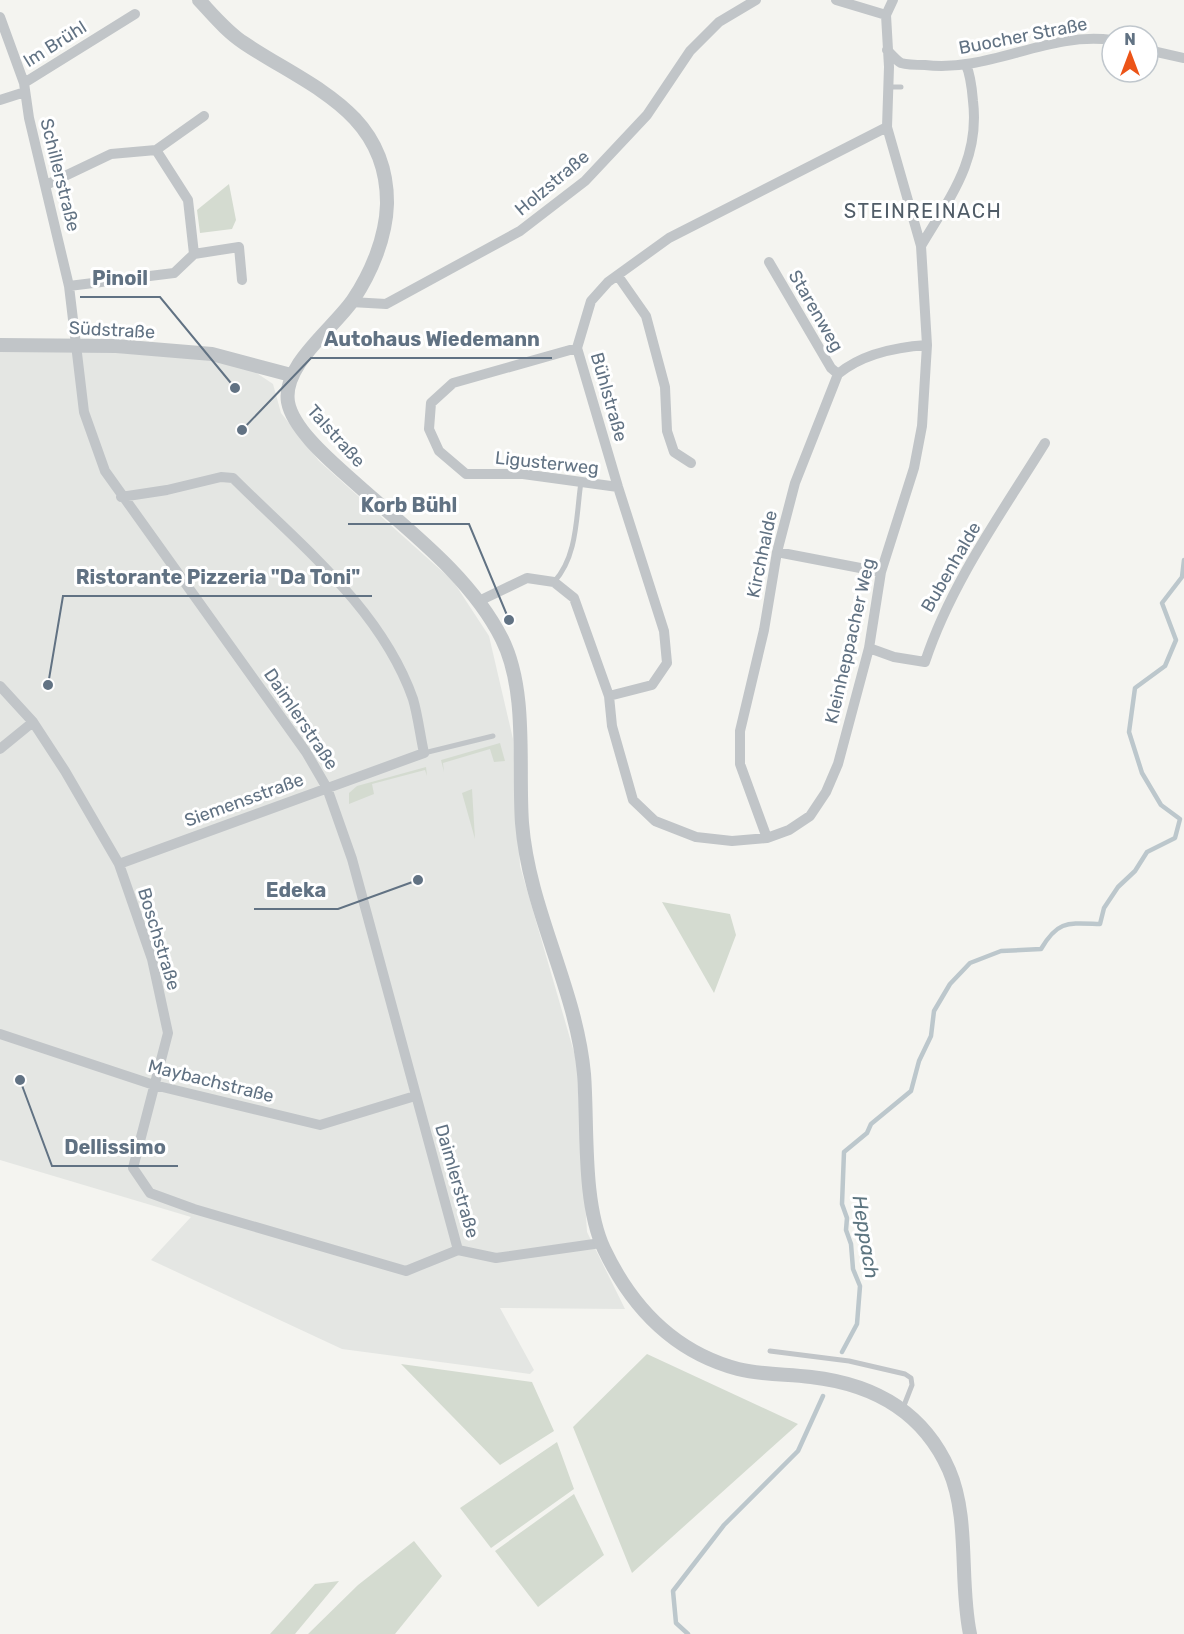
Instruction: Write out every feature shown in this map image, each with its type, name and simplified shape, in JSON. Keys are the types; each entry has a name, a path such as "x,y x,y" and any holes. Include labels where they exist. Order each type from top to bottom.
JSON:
{"street":[{"path":"199,0 238,40 333,97 363,128 376,149 383,173 387,204 382,234 372,268 351,302 291,375"},
{"name":"Holzstraße","path":"351,302 386,304 520,231 585,181 647,115 690,51 719,22 756,0"},
{"path":"836,0 886,15"},
{"path":"887,50 886,15 893,0"},
{"name":"Im Brühl","path":"0,100 24,88 135,14"},
{"name":"Schillerstraße","path":"0,17 24,88 69,286 75,345"},
{"name":"Buocher Straße","path":"887,50 901,63 941,67 985,63 1071,39 1100,38"},
{"name":"Kleinheppacher Weg","path":"554,582 574,598 609,696 612,726 633,800 655,821 696,837 732,841 767,838 789,830 810,816 826,792 838,764 869,648 881,572 915,468 922,426 927,345 921,246 887,127 889,87 887,50"},
{"path":"1160,53 1184,58"},
{"path":"921,246 957,187 975,138 973,96 966,65"},
{"path":"46,185 111,154 156,150 204,116"},
{"name":"Bühlstraße","path":"609,696 652,685 667,663 664,631 618,488 577,348 591,301 608,282 669,238 887,127"},
{"path":"156,150 188,200 194,254"},
{"path":"69,286 174,273 194,254 239,247 242,280"},
{"name":"Starenweg","path":"769,262 831,368 838,374"},
{"path":"618,276 646,316 664,387 667,431 674,452 691,463"},
{"name":"Südstraße","path":"0,345 75,345 225,355 291,375"},
{"name":"Daimlerstraße","path":"75,345 84,412 105,471 121,497 306,752 327,788 356,858 415,1095 458,1250 496,1258 545,1255 601,1243"},
{"path":"838,374 849,365 888,350 927,345"},
{"name":"Ligusterweg","path":"577,348 453,383 431,403 429,429 439,451 466,474 523,474 618,488"},
{"name":"Kirchhalde","path":"767,838 740,764 740,730 762,639 777,552 795,483 838,374"},
{"name":"Talstraße","path":"291,375 287,390 292,414 317,446 479,601 504,642 516,682 527,859 534,899 573,1012 584,1071 587,1150 594,1210 601,1243 634,1299 657,1326 682,1346 737,1369 851,1384 877,1393 903,1408 936,1444 951,1473 960,1519 965,1602 970,1634"},
{"name":"Bubenhalde","path":"869,648 894,657 925,662 936,626 952,593 1045,443"},
{"path":"121,497 167,490 221,477 233,478 355,600 390,648 413,700 424,753"},
{"path":"777,552 881,572"},
{"path":"479,601 527,578 554,582"},
{"name":"Boschstraße","path":"0,686 33,722 65,771 119,864 152,959 168,1033 133,1168 150,1193 194,1209 406,1271 458,1250"},
{"path":"0,749 33,722"},
{"name":"Siemensstraße","path":"119,864 424,753"},
{"name":"Maybachstraße","path":"0,1034 154,1085 320,1125 415,1095"}],"lane":[{"path":"889,87 901,87"},
{"path":"554,582 564,571 570,558 581,483"},
{"path":"424,753 493,736"},
{"path":"770,1351 849,1361 904,1374 911,1378 912,1385 903,1408"}],"shaded area":[{"path":"229,184 236,220 232,229 200,233 197,210"},
{"path":"42,349 197,357 249,368 273,384 281,413 319,461 453,581 489,636 513,739 520,866 576,1059 587,1232 625,1309 500,1308 534,1370 530,1374 342,1349 151,1260 191,1217 0,1160 0,351"},
{"path":"500,743 505,761 494,762 490,749 443,763 444,772 441,760"},
{"path":"426,767 427,776 425,770 372,784 374,794 349,804 349,793 357,786"},
{"path":"472,789 475,839 462,793"},
{"path":"662,902 730,914 736,935 714,993"},
{"path":"647,1354 798,1424 632,1573 573,1427"},
{"path":"401,1364 532,1382 554,1431 500,1465"},
{"path":"557,1442 574,1489 491,1548 460,1508"},
{"path":"574,1494 604,1555 538,1607 495,1551"},
{"path":"414,1541 442,1576 395,1634 308,1634 358,1585"},
{"path":"339,1581 295,1634 270,1634 315,1584"}],"waterway":[{"name":"Heppach","path":"842,1352 857,1324 860,1286 853,1269 851,1244 846,1230 847,1218 842,1204 844,1152 867,1133 871,1124 911,1091 919,1061 931,1036 934,1011 950,984 970,963 1001,951 1041,949 1053,933 1065,925 1100,924 1104,908 1118,887 1135,871 1147,852 1175,838 1180,819 1161,805 1142,773 1129,732 1135,688 1165,666 1176,640 1162,603 1182,577 1184,560"},
{"name":"Heppach","path":"688,1634 676,1623 673,1591 724,1525 798,1451 823,1396"}],"place":[{"name":"Pinoil","path":"235,388"},
{"name":"Autohaus Wiedemann","path":"242,430"},
{"name":"Korb Bühl","path":"509,620"},
{"name":"Ristorante Pizzeria \"Da Toni\"","path":"48,685"},
{"name":"Edeka","path":"418,880"},
{"name":"Dellissimo","path":"20,1080"}],"district":[{"name":"STEINREINACH","path":"923,211"}]}
